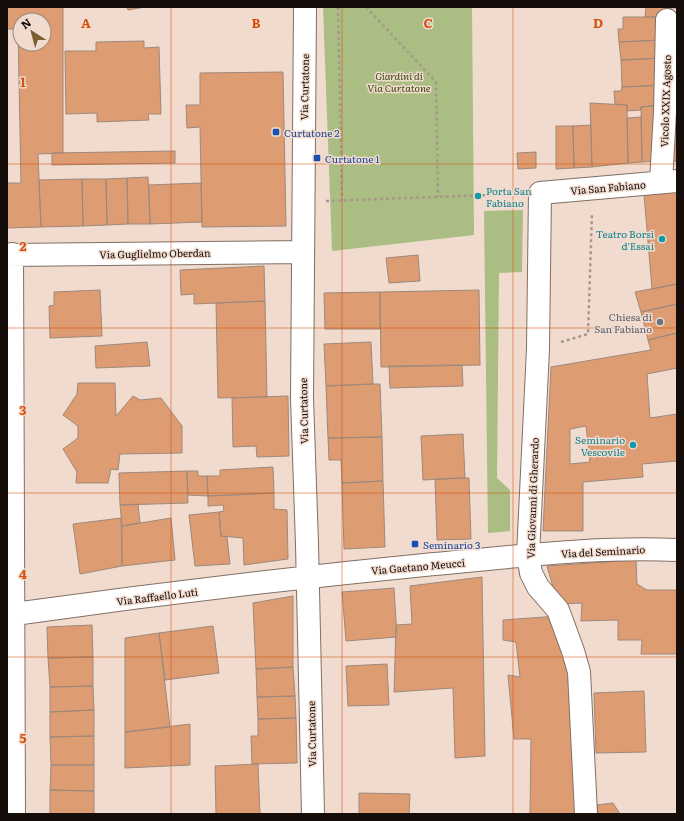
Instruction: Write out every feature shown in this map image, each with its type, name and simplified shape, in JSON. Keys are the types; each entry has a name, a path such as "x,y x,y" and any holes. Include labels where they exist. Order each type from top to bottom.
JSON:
{"street":[{"name":"Via Curtatone","path":"305,7 302,398 308,577 313,814"},
{"name":"Vicolo XXIX Agosto","path":"667,20 665,112 669,181"},
{"name":"Via San Fabiano","path":"540,193 669,181"},
{"name":"Via Giovanni di Gherardo","path":"540,193 538,350 528,555 531,572 538,587 558,610 573,650 579,672 586,814"},
{"name":"Via Guglielmo Oberdan","path":"10,254 303,252"},
{"path":"10,254 10,614 14,814"},
{"name":"Via del Seminario","path":"528,555 640,548 677,550"},
{"name":"Via Gaetano Meucci","path":"308,577 528,555"},
{"name":"Via Raffaello Luti","path":"10,614 308,577"}],"path":[{"path":"338,7 342,201"},
{"path":"366,7 436,82 438,197"},
{"path":"538,350 588,334 593,188"},
{"path":"303,202 540,193"}],"green space":[{"name":"Giardini di Via Curtatone","path":"323,7 472,7 474,235 332,251"},
{"path":"523,210 522,272 499,273 497,478 510,490 510,531 488,533 484,211"}],"building":[{"path":"7,7 63,7 63,153 38,154 41,227 7,228 7,183 21,183 18,52 52,52 52,12 12,12 12,29 7,29"},
{"path":"127,7 145,7 128,10"},
{"path":"646,7 677,8 671,8 671,17 645,17"},
{"path":"623,17 662,17 662,40 619,42 618,29 623,29"},
{"path":"662,40 662,58 621,60 619,42"},
{"path":"144,41 144,48 159,47 161,114 148,114 149,120 97,122 97,113 66,114 65,51 96,51 96,42"},
{"path":"662,58 664,85 622,87 621,60"},
{"path":"283,72 286,226 202,227 200,127 187,128 186,105 200,105 200,73"},
{"path":"664,85 662,105 641,107 641,110 627,111 627,105 615,104 614,91 621,91 622,87"},
{"path":"590,103 627,105 628,163 592,167"},
{"path":"662,105 659,161 642,162 641,107"},
{"path":"641,117 642,162 628,163 627,118"},
{"path":"669,121 677,121 677,161 667,162"},
{"path":"591,125 592,167 574,168 573,126"},
{"path":"556,126 573,126 574,168 556,169"},
{"path":"175,151 175,163 52,165 52,153"},
{"path":"536,152 536,168 518,169 517,153"},
{"path":"148,177 150,224 128,224 127,178"},
{"path":"127,178 128,224 107,225 106,179"},
{"path":"82,179 83,226 41,227 39,180"},
{"path":"82,179 106,179 107,225 83,226"},
{"path":"201,183 202,222 150,224 149,185"},
{"name":"Teatro Borsi d'Essai","path":"677,189 677,284 652,289 644,194"},
{"path":"418,255 420,281 389,283 386,258"},
{"path":"264,266 265,301 194,304 194,294 181,295 180,270"},
{"path":"677,284 677,304 641,312 635,292"},
{"path":"100,290 102,336 50,338 49,306 54,305 54,292"},
{"path":"479,290 480,365 381,367 380,292"},
{"path":"380,292 380,329 325,329 324,293"},
{"path":"265,301 267,397 218,398 216,303"},
{"name":"Chiesa di San Fabiano","path":"677,304 677,333 648,340 641,312"},
{"name":"Seminario Vescovile","path":"677,333 677,368 647,374 650,418 677,414 677,461 642,464 643,477 583,482 583,531 543,531 551,367 651,350 648,340","holes":["586,426 590,462 570,464 570,429"]},
{"path":"147,342 150,366 96,368 95,346"},
{"path":"371,342 373,384 326,386 324,344"},
{"path":"462,365 463,386 390,388 389,366"},
{"path":"78,383 115,383 116,416 133,396 140,400 161,398 182,426 182,453 120,454 118,470 111,469 108,483 76,483 77,472 63,449 78,438 78,426 63,415 77,394"},
{"path":"380,384 382,437 328,438 326,386"},
{"path":"288,396 289,456 257,457 256,446 233,447 232,398"},
{"path":"463,434 465,478 423,480 421,436"},
{"path":"382,437 383,481 342,483 341,460 329,460 328,438"},
{"path":"273,467 274,493 208,496 207,476 220,476 220,470"},
{"path":"187,471 198,471 198,476 207,476 208,496 188,495"},
{"path":"187,471 188,503 120,505 119,473"},
{"path":"469,478 471,539 437,540 435,479"},
{"path":"383,481 385,547 344,549 342,483"},
{"path":"274,493 274,509 287,510 288,559 244,565 243,538 221,536 219,512 224,511 223,505 208,506 208,496"},
{"path":"138,504 140,523 122,526 120,505"},
{"path":"219,512 221,536 227,537 230,564 195,566 189,515"},
{"path":"121,518 122,566 80,574 73,524"},
{"path":"171,518 175,560 122,566 122,526"},
{"path":"636,560 637,584 647,590 677,590 677,654 641,654 642,640 618,640 618,620 581,621 582,603 558,604 547,566"},
{"path":"482,577 485,756 455,758 453,688 394,692 396,625 412,624 410,586"},
{"path":"394,588 397,637 346,641 342,592"},
{"path":"293,596 293,667 256,669 253,603"},
{"path":"558,616 570,656 581,814 530,814 531,739 514,739 508,675 520,677 516,642 503,640 503,620"},
{"path":"92,625 93,657 48,658 47,627"},
{"path":"213,626 219,673 165,680 159,633"},
{"path":"159,633 170,727 125,732 125,638"},
{"path":"93,657 93,686 50,687 48,658"},
{"path":"387,664 389,705 348,706 346,666"},
{"path":"293,667 295,696 257,697 256,669"},
{"path":"93,686 94,710 50,712 50,687"},
{"path":"644,691 646,752 596,753 594,693"},
{"path":"295,696 296,718 258,719 257,697"},
{"path":"94,710 94,736 50,737 50,712"},
{"path":"296,718 297,763 252,764 251,736 258,736 258,719"},
{"path":"190,724 190,765 125,768 125,732"},
{"path":"94,736 94,765 51,765 50,737"},
{"path":"258,764 260,814 216,814 215,766"},
{"path":"51,765 94,765 94,791 50,790"},
{"path":"50,790 94,791 94,814 50,814"},
{"path":"359,793 410,794 409,814 359,814"},
{"path":"613,803 620,814 597,814 597,805"}],"place":[{"name":"Curtatone 2","path":"276,132"},
{"name":"Curtatone 1","path":"317,158"},
{"name":"Porta San Fabiano","path":"478,196"},
{"name":"Teatro Borsi d'Essai","path":"662,239"},
{"name":"Chiesa di San Fabiano","path":"660,322"},
{"name":"Seminario Vescovile","path":"633,445"},
{"name":"Seminario 3","path":"415,544"}]}
